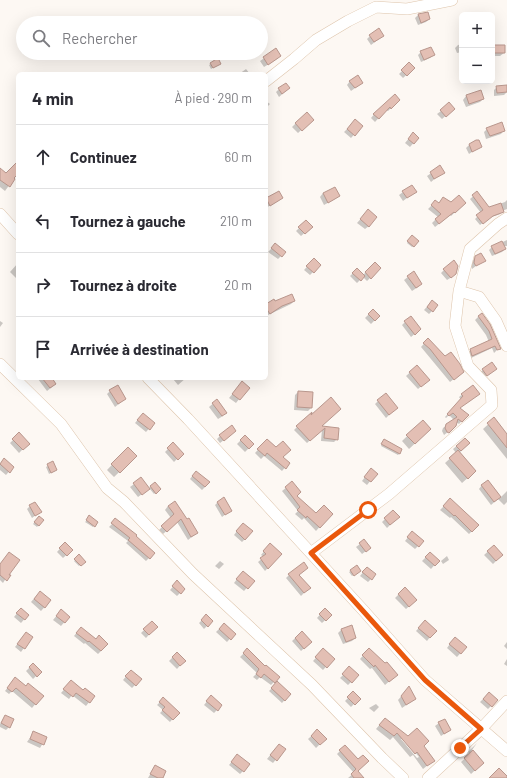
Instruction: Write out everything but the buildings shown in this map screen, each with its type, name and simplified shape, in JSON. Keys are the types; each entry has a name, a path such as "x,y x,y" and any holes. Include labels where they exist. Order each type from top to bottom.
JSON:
{"street":[{"path":"268,80 294,60 316,40 348,21 376,7 407,9 452,0"},
{"path":"0,214 16,232"},
{"path":"311,553 389,494 492,405 491,390 468,366 455,326 459,291 470,249 507,218"},
{"path":"459,291 479,297 496,321 507,346"},
{"path":"0,364 16,380"},
{"path":"16,380 61,424 107,488 124,502 193,574 312,685 382,758 404,778"},
{"path":"150,380 311,553 425,680 507,751"},
{"path":"428,778 481,729 507,701"}],"route":[{"path":"368,510 311,553 425,680 481,729 460,748"}]}
